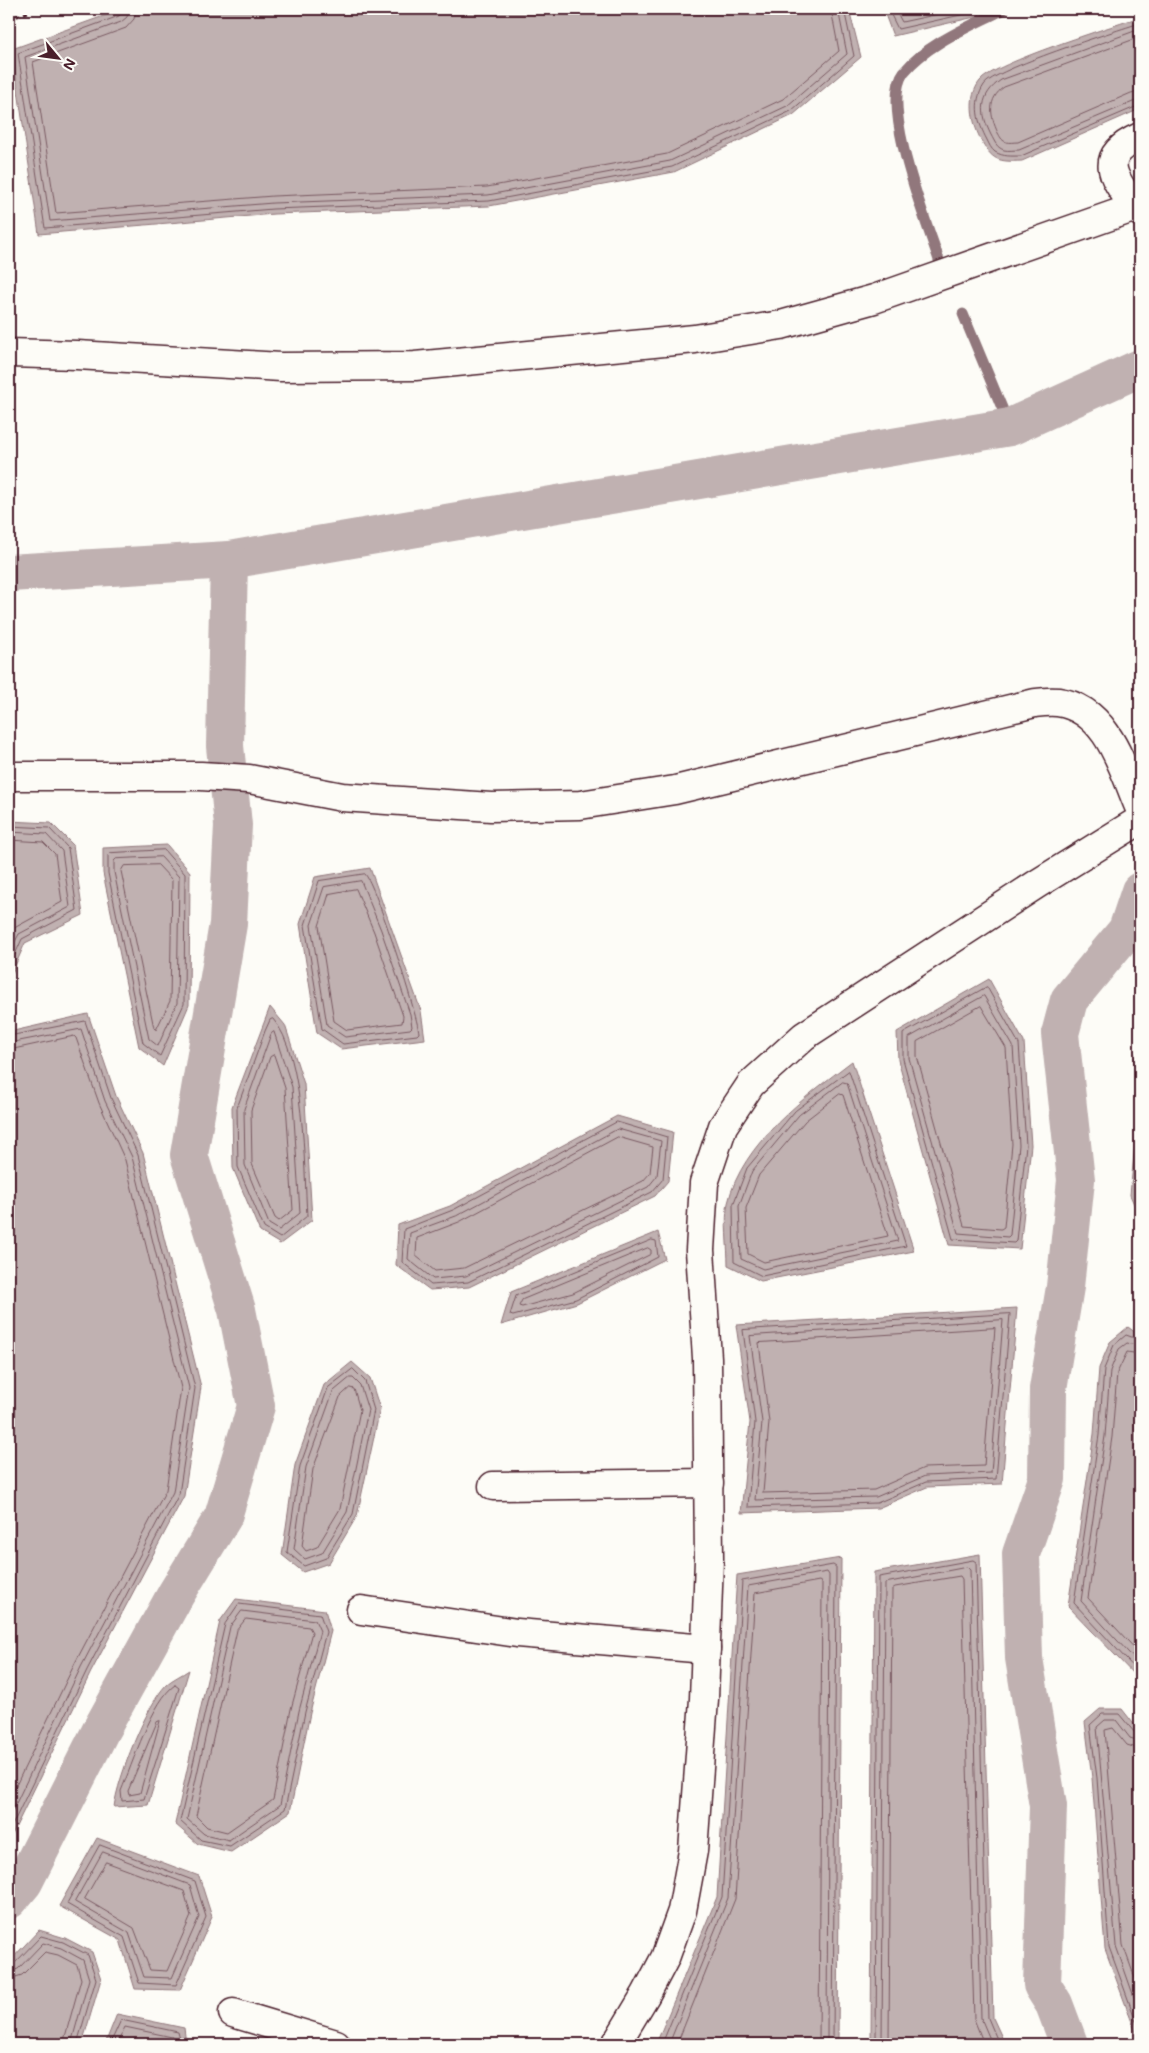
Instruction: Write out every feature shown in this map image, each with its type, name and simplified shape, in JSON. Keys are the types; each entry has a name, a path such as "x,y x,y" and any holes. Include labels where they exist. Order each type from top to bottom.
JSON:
{"street":[{"path":"1138,210 1118,184 1113,171 1113,156 1123,144 1140,137"},
{"path":"9,353 77,354 280,367 415,366 695,338 781,325 874,299 1121,212 1138,210"},
{"path":"9,776 200,776 249,779 342,797 491,807 580,805 675,790 1035,703 1058,702 1080,710 1096,720 1108,736 1140,809"},
{"path":"616,2044 646,1994 664,1958 682,1911 693,1851 706,1649 709,1483 707,1358 700,1250 704,1183 724,1126 751,1084 804,1036 1045,879 1140,820"},
{"path":"494,1486 709,1483"},
{"path":"361,1610 517,1633 706,1649"},
{"path":"233,2013 336,2044"}],"path":[{"path":"9,19 37,9"}],"water":[{"path":"123,9 849,9 861,57 793,115 674,172 489,206 274,214 39,234 12,49"},
{"path":"883,9 982,9 979,16 893,36"},
{"path":"1140,17 1140,109 1022,161 1001,160 992,156 977,132 973,117 973,94 980,81 990,73 1030,55"},
{"path":"9,821 51,823 73,845 83,915 25,943 12,973 9,974"},
{"path":"167,845 190,872 189,1005 163,1066 139,1047 103,873 103,848"},
{"path":"370,868 421,1011 425,1039 341,1049 317,1033 300,924 315,877"},
{"path":"989,979 1024,1042 1031,1145 1020,1249 949,1245 898,1060 897,1032"},
{"path":"270,1007 285,1025 304,1084 312,1220 280,1244 260,1232 233,1168 232,1107"},
{"path":"88,1014 116,1096 143,1153 201,1387 184,1496 91,1672 9,1841 9,1032"},
{"path":"1140,1046 1140,1218 1130,1195 1139,1102 1134,1060"},
{"path":"852,1061 914,1251 761,1281 728,1265 726,1225 728,1203 735,1181 747,1161 761,1141 778,1123 815,1090"},
{"path":"617,1116 673,1132 668,1181 655,1196 469,1287 430,1290 396,1265 398,1225 450,1206"},
{"path":"658,1232 665,1259 577,1303 501,1325 511,1292"},
{"path":"1017,1308 1002,1484 927,1487 878,1508 741,1513 750,1422 736,1325"},
{"path":"1128,1327 1140,1336 1140,1681 1068,1606 1094,1434 1099,1368 1110,1342"},
{"path":"352,1362 370,1378 380,1409 357,1516 329,1563 303,1572 282,1555 295,1465 324,1385"},
{"path":"980,1554 993,2018 1005,2044 871,2044 874,1572"},
{"path":"841,1558 838,2044 656,2044 717,1897 737,1575"},
{"path":"236,1599 325,1610 331,1631 310,1713 290,1812 231,1852 198,1844 175,1824 220,1621"},
{"path":"189,1670 148,1805 114,1807 127,1761 150,1709 166,1685"},
{"path":"1100,1709 1122,1709 1140,1732 1140,2044 1105,1949 1092,1778 1085,1722"},
{"path":"97,1838 199,1876 212,1917 180,1990 135,1989 120,1940 59,1906"},
{"path":"39,1930 65,1938 92,1952 101,1979 82,2044 9,2044 9,1962"},
{"path":"117,2014 184,2028 186,2044 105,2044"}],"waterway":[{"path":"939,260 916,193 901,136 897,110 898,88 904,72 925,52 951,36 1004,9"},
{"path":"963,314 1010,427"},
{"path":"9,573 229,560 1010,427 1140,368"},
{"path":"9,1900 24,1882 102,1728 176,1594 223,1517 256,1406 237,1310 189,1155 228,924 233,825 225,746 229,560"},
{"path":"1069,2044 1054,2004 1042,1985 1048,1806 1024,1658 1021,1554 1047,1479 1048,1389 1065,1287 1076,1180 1060,1034 1069,1000 1127,930 1140,891"}]}
